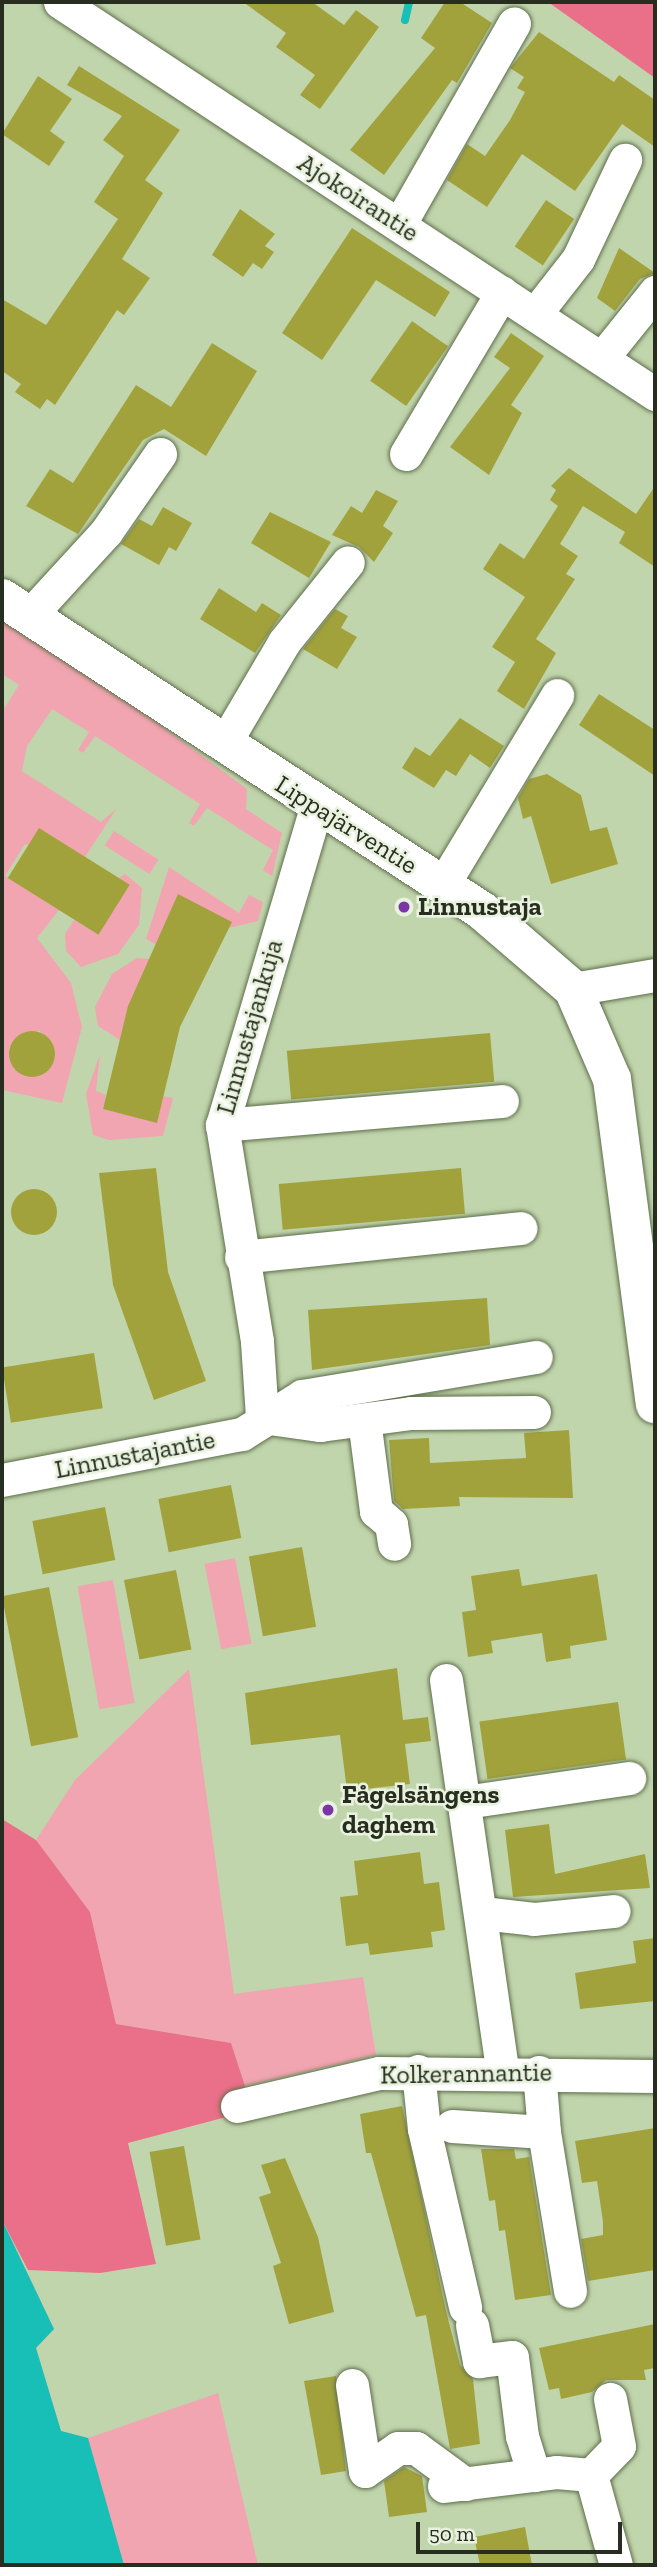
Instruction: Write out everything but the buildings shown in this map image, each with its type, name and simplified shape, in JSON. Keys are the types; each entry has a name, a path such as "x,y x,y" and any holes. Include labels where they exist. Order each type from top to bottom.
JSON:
{"main road":[{"name":"Lippajärventie","path":"16,606 316,807 442,886 573,989 612,1079 655,1404"}],"street":[{"name":"Ajokoirantie","path":"60,2 655,394"},
{"path":"399,225 514,23"},
{"path":"535,314 578,259 625,160"},
{"path":"406,454 502,292"},
{"path":"602,358 655,292"},
{"path":"16,606 106,531 160,454"},
{"path":"224,744 284,642 348,562"},
{"path":"442,886 557,695"},
{"name":"Linnustajankuja","path":"262,1417 222,1125 316,807"},
{"path":"573,989 655,975"},
{"path":"222,1125 502,1101"},
{"path":"241,1257 521,1228"},
{"name":"Linnustajantie","path":"2,1480 242,1434 262,1417 302,1396 536,1357"},
{"path":"262,1417 320,1425 364,1420 534,1412"},
{"path":"364,1420 376,1511 391,1524 394,1544"},
{"path":"446,1680 482,1913 502,2070"},
{"path":"465,1802 629,1778"},
{"path":"482,1913 534,1919 614,1910"},
{"name":"Kolkerannantie","path":"237,2106 379,2073 502,2070 655,2076"},
{"path":"418,2071 424,2129 479,2361 512,2357 522,2436 534,2475"},
{"path":"539,2072 544,2132 570,2291"},
{"path":"452,2126 544,2132"},
{"path":"352,2385 365,2471 398,2448 416,2448 453,2485 534,2475 591,2476 618,2446 610,2399"},
{"path":"591,2476 617,2565"}],"shaded area":[{"path":"548,2 655,2 655,78"},
{"path":"2,616 49,643 247,789 246,809 282,833 272,876 263,870 273,850 207,808 194,826 189,823 200,804 95,736 83,753 78,750 89,732 52,709 27,746 22,771 101,822 117,808 85,857 25,844 5,876 59,910 37,938 71,983 82,1027 62,1103 2,1090 2,712 19,685 2,674","holes":["40,1031 52,1042 55,1057 48,1071 27,1077 14,1069 9,1048 24,1032"]},
{"path":"114,831 158,860 149,874 105,845"},
{"path":"169,867 239,913 249,895 263,902 258,921 157,945 146,939"},
{"path":"125,874 142,888 139,925 118,954 81,967 66,951 65,934 74,920 98,934 129,885 119,878"},
{"path":"137,958 150,959 120,1040 98,1026 95,1007 112,974"},
{"path":"100,1054 96,1091 106,1095 103,1109 157,1122 163,1096 173,1098 163,1136 109,1140 93,1135 86,1094"},
{"path":"235,1558 252,1643 221,1649 205,1564"},
{"path":"113,1580 135,1703 99,1709 78,1586"},
{"path":"189,1669 234,1994 363,1977 376,2055 245,2086 231,2043 116,2024 90,1912 36,1840 75,1780"},
{"path":"2,1819 36,1840 90,1912 116,2024 231,2043 245,2086 230,2116 128,2143 156,2264 100,2273 28,2270 2,2220"},
{"path":"2,2220 54,2329 36,2348 61,2431 88,2438 218,2393 258,2565 2,2565"}],"water":[{"path":"2,2220 54,2329 36,2348 61,2431 88,2438 124,2565 2,2565"}],"waterway":[{"path":"405,20 409,2"}],"place":[{"name":"Linnustaja","path":"404,907"},
{"name":"Fågelsängens daghem","path":"328,1810"}]}
